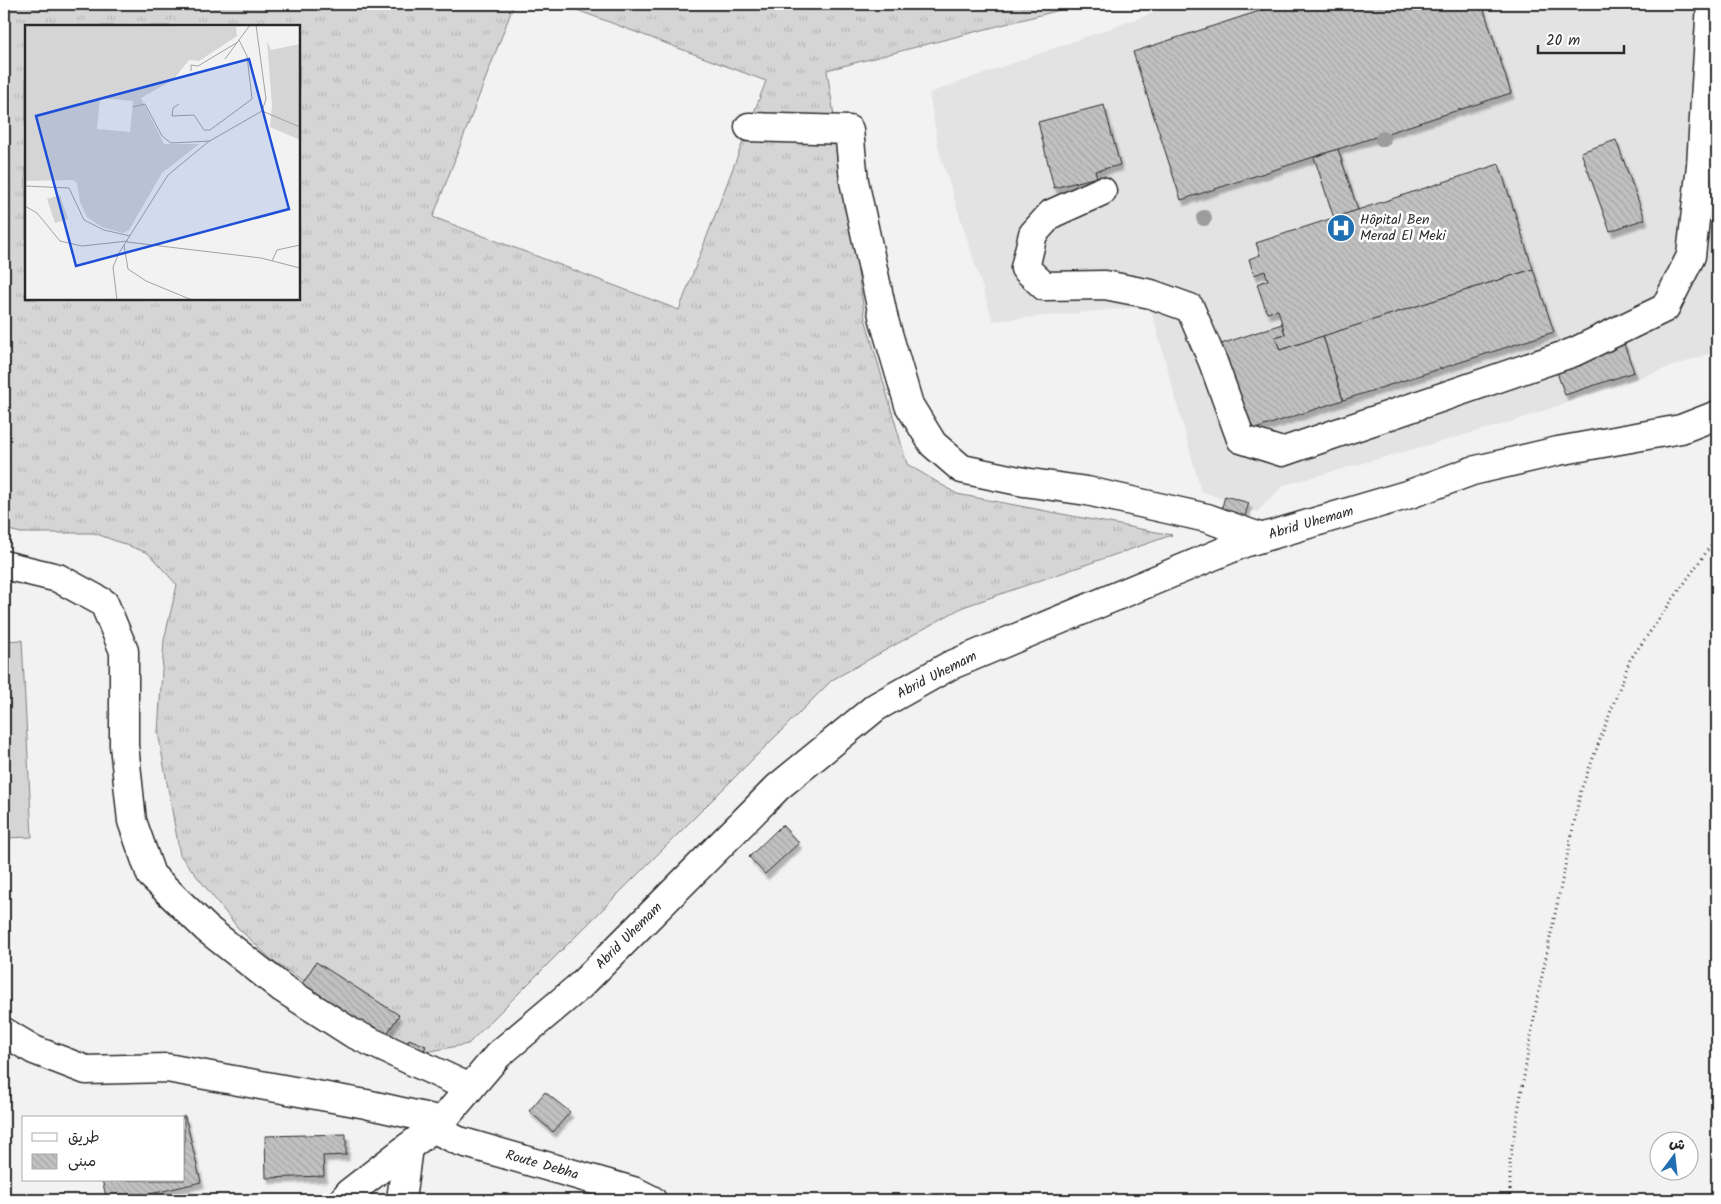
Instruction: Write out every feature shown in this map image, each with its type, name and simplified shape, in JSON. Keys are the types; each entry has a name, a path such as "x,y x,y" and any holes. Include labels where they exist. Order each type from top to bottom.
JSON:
{"street":[{"path":"1102,191 1051,214 1033,234 1025,268 1044,286 1105,286 1150,294 1190,308 1213,362 1241,439 1282,452 1574,352 1665,308 1691,256 1701,165 1711,4"},
{"path":"749,127 849,130 854,181 884,320 909,405 933,444 962,469 1024,482 1088,491 1207,518 1262,538"},
{"name":"Abrid Uhemam","path":"343,1200 349,1193 437,1125 498,1055 581,984 778,787 876,707 949,666 1235,547 1410,494 1472,470 1558,451 1682,429 1717,415"},
{"path":"4,565 58,578 104,603 124,651 124,745 132,821 151,875 207,929 282,988 352,1034 470,1088"},
{"name":"Route Debha","path":"4,1032 34,1050 86,1070 167,1068 366,1104 437,1125 458,1141 636,1192 652,1200"},
{"path":"401,1200 408,1147"}],"path":[{"path":"1510,1200 1510,1159 1532,1028 1581,790 1630,660 1717,537"}],"shaded area":[{"name":"Hôpital Ben Merad El Meki","path":"1178,4 1717,4 1717,351 1508,423 1284,485 1257,512 1201,491 1150,306 993,321 939,151 929,93"}],"green space":[{"path":"4,4 514,4 433,217 679,310 766,81 561,4 1083,4 827,70 865,318 907,464 957,494 1172,535 963,607 832,680 468,1044 421,1053 275,963 238,928 180,855 158,732 164,640 177,585 148,553 94,533 21,533 4,529"},
{"path":"22,640 32,837 4,838 4,641"}],"building":[{"path":"1281,4 1482,4 1511,93 1181,200 1133,52"},
{"path":"1104,105 1120,165 1095,171 1097,177 1054,188 1038,122"},
{"path":"1616,140 1645,219 1610,231 1581,152"},
{"path":"1338,149 1358,210 1334,218 1314,157"},
{"path":"1499,164 1533,269 1280,350 1275,337 1285,334 1278,310 1267,313 1257,284 1268,280 1265,271 1254,275 1249,259 1260,255 1256,243"},
{"path":"1533,269 1554,332 1343,400 1323,336"},
{"path":"1282,324 1285,334 1275,337 1280,350 1323,336 1343,400 1246,432 1218,345"},
{"path":"1623,341 1634,372 1565,395 1554,364"},
{"path":"1225,496 1249,503 1241,528 1218,522"},
{"path":"782,825 799,843 765,874 749,857"},
{"path":"316,962 399,1015 385,1037 302,984"},
{"path":"409,1039 426,1046 419,1062 402,1055"},
{"path":"545,1092 570,1112 553,1132 529,1111"},
{"path":"185,1116 201,1182 126,1200 107,1200 102,1182 185,1182"},
{"path":"346,1134 346,1155 323,1156 324,1176 266,1178 265,1136"}],"place":[{"name":"Hôpital Ben Merad El Meki","path":"1341,228"}]}
